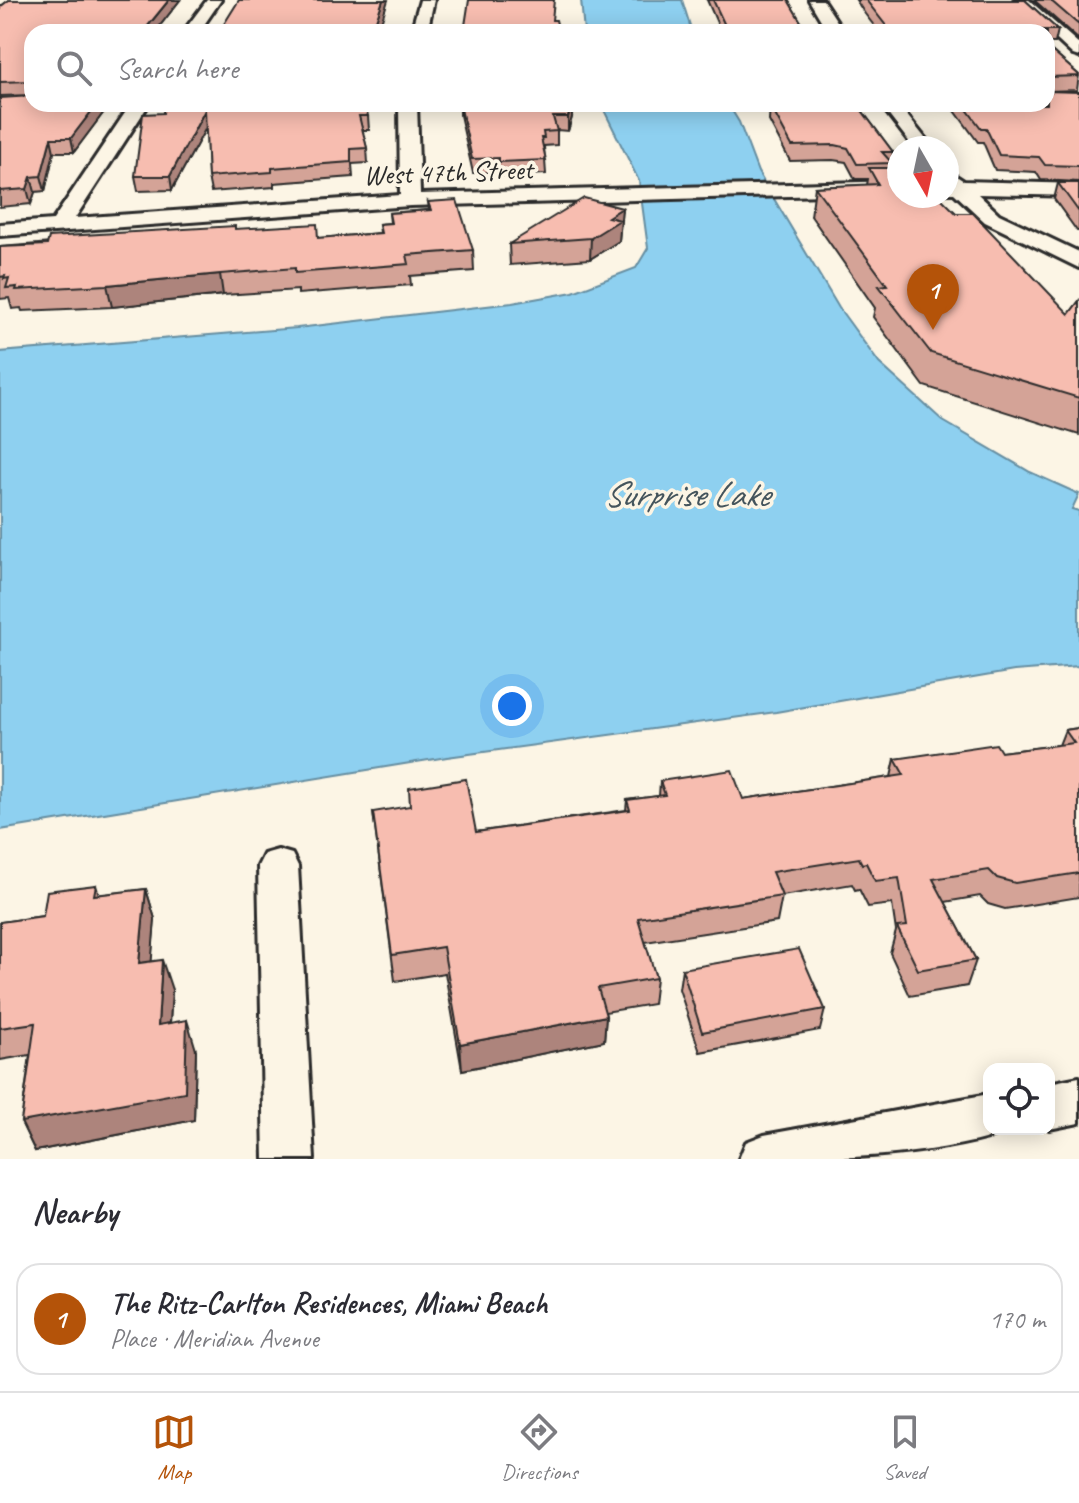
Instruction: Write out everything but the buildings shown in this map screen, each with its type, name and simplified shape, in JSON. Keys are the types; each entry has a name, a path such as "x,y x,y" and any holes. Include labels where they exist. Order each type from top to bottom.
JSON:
{"street":[{"path":"197,24 214,0"},
{"path":"421,24 427,0"},
{"path":"816,0 831,24"},
{"path":"1021,0 1048,24"},
{"path":"1055,30 1079,52"},
{"path":"59,226 135,112"},
{"path":"408,112 410,200"},
{"path":"895,112 914,136"},
{"path":"959,184 1079,190"},
{"name":"West 47th Street","path":"0,230 410,200 887,187"},
{"path":"1012,230 1009,211 1022,188"},
{"path":"959,191 986,214 1012,230 1079,261"},
{"path":"278,866 289,1159"},
{"path":"1055,1105 1079,1100"},
{"path":"764,1159 983,1118"}],"water":[{"path":"581,0 682,0 690,24 583,24"},
{"name":"Surprise Lake","path":"605,112 733,112 758,172 839,308 879,363 943,421 1030,472 1079,494 1072,509 1079,511 1079,666 1014,671 776,712 447,757 0,830 0,352 297,328 512,303 573,292 636,268 648,248 639,181"}],"place":[{"name":"The Ritz-Carlton Residences, Miami Beach","path":"933,330"}]}
